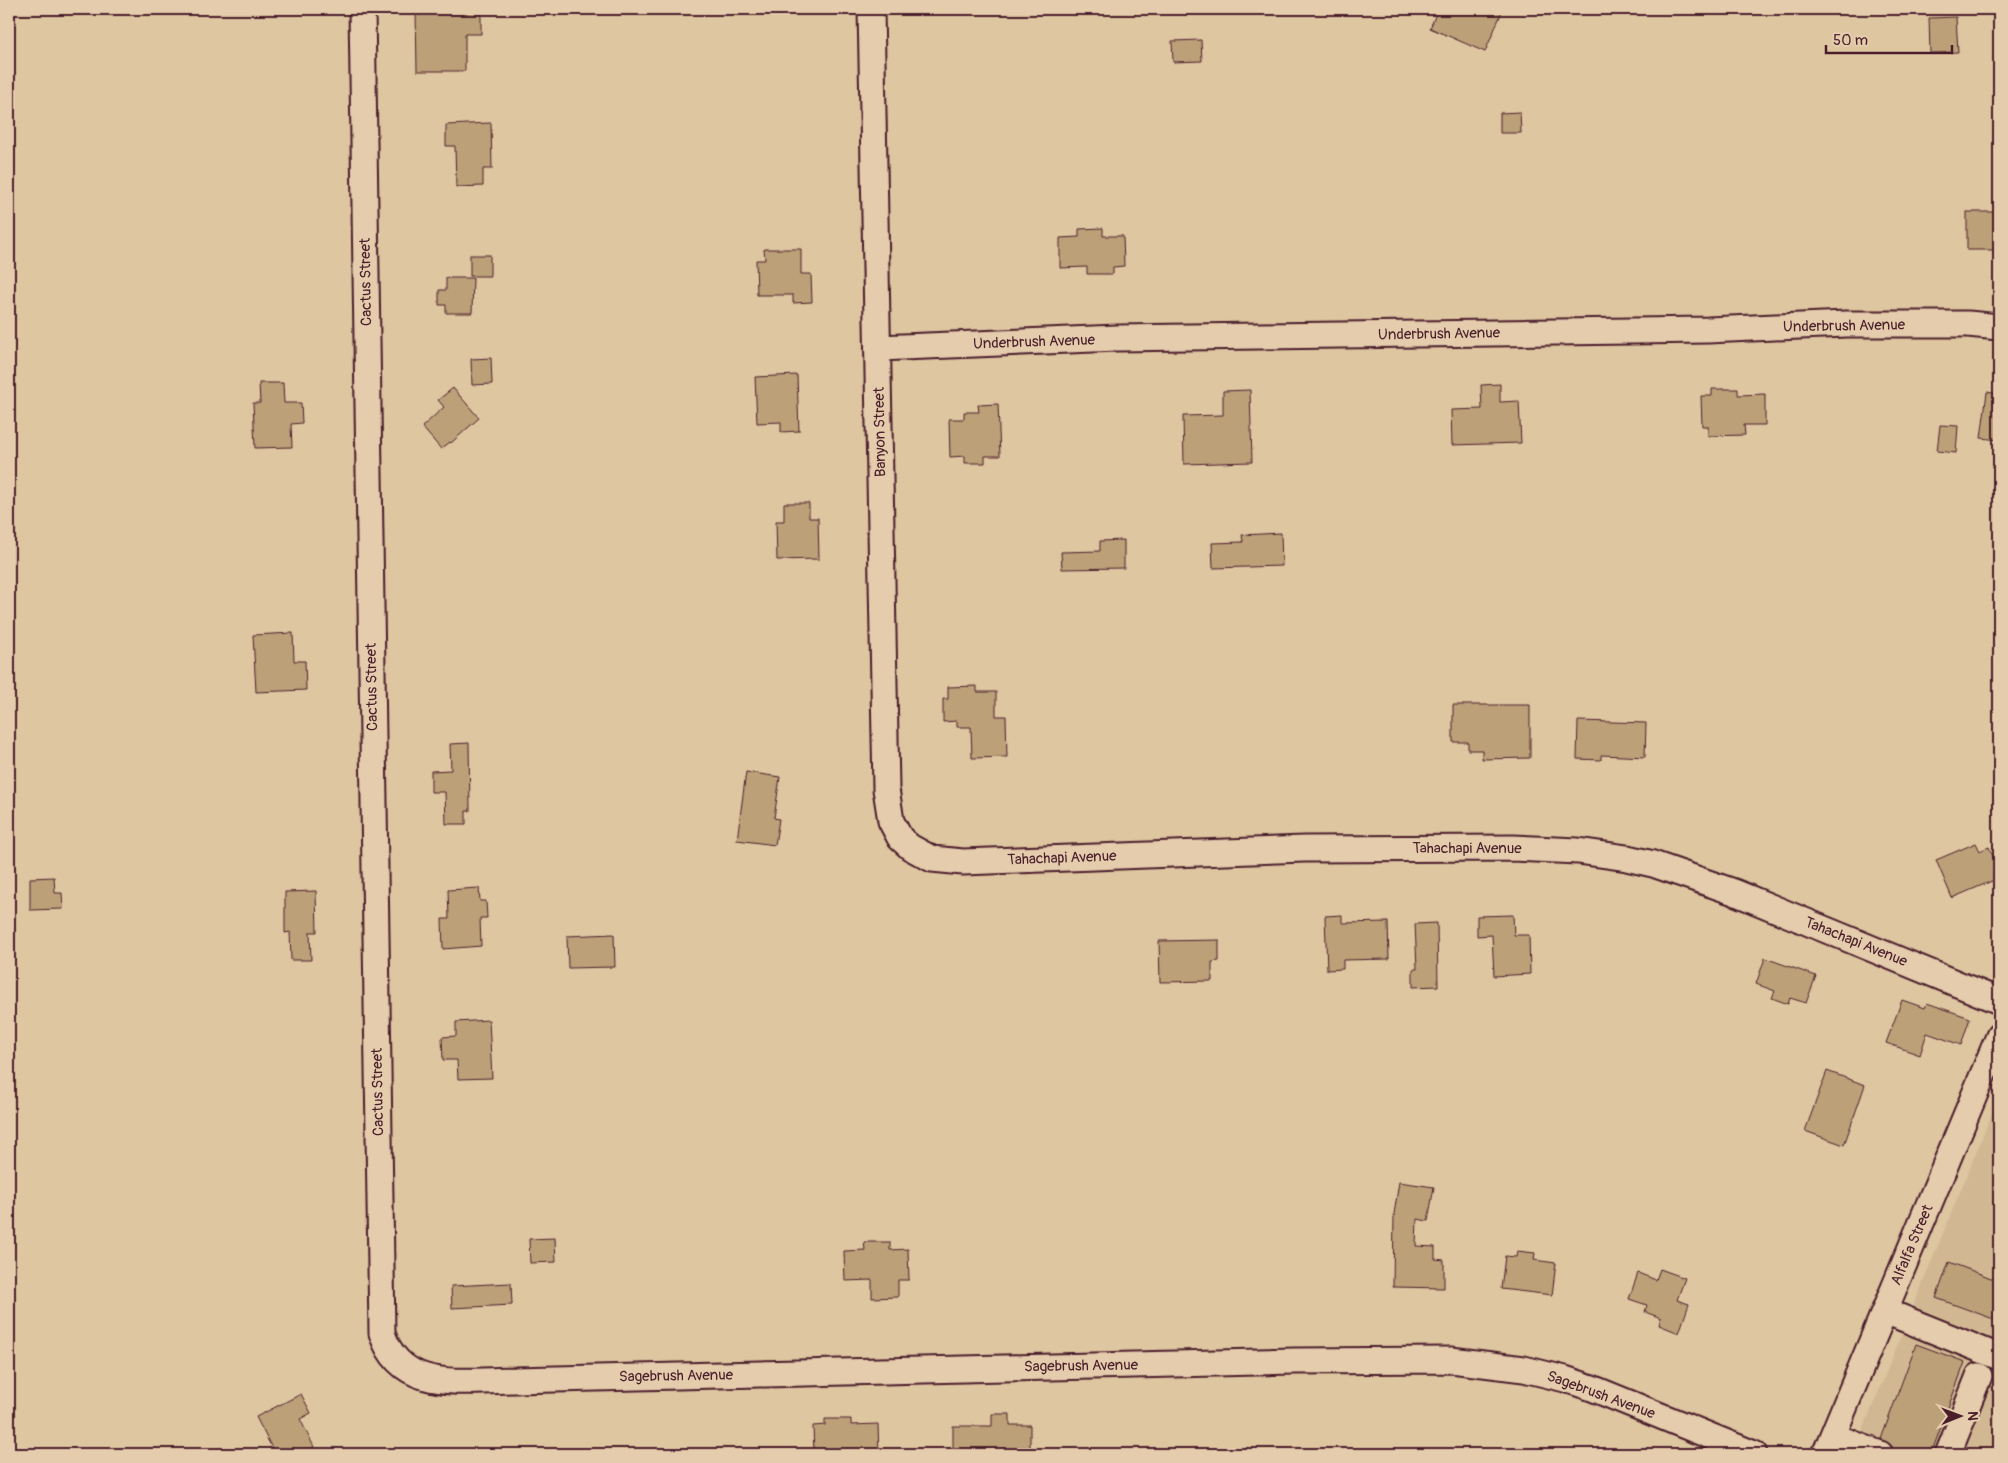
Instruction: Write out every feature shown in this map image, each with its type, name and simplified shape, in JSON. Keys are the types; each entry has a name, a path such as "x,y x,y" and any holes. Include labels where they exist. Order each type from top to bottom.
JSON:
{"street":[{"name":"Cactus Street","path":"362,9 382,1333 386,1347 397,1362"},
{"name":"Banyon Street","path":"871,9 886,789 891,821 900,838 910,847"},
{"name":"Underbrush Avenue","path":"878,348 1117,338 1708,330 1846,324 1968,324 1999,327"},
{"name":"Tahachapi Avenue","path":"910,847 932,859 963,862 1304,849 1513,848 1578,851 1653,864 1734,892 1999,1001"},
{"name":"Alfalfa Street","path":"1829,1445 1999,1036"},
{"path":"1885,1311 1999,1357"},
{"name":"Sagebrush Avenue","path":"397,1362 412,1373 438,1380 516,1380 1294,1361 1451,1360 1524,1369 1565,1378 1754,1454"},
{"path":"1948,1454 1979,1376"},
{"path":"1829,1445 1880,1454"}],"shaded area":[{"path":"1999,1096 1999,1454 1853,1454"}],"building":[{"path":"1438,9 1503,9 1485,52 1430,28"},
{"path":"481,10 481,34 465,34 465,71 417,71 416,11"},
{"path":"1956,17 1958,52 1930,53 1929,18"},
{"path":"1201,40 1202,61 1173,62 1172,41"},
{"path":"1520,112 1521,133 1500,133 1500,113"},
{"path":"491,123 492,169 483,169 483,186 456,187 455,146 446,146 446,125"},
{"path":"1967,212 1999,212 1999,250 1967,250"},
{"path":"1103,228 1103,236 1123,236 1124,266 1113,267 1113,274 1087,274 1087,267 1060,268 1060,238 1079,237 1079,229"},
{"path":"764,249 801,249 801,274 811,274 812,302 793,303 793,295 757,295 756,260 765,260"},
{"path":"470,255 490,255 490,276 470,276"},
{"path":"446,278 473,278 472,313 446,313 446,305 439,305 439,290 446,290"},
{"path":"491,358 492,384 472,385 471,359"},
{"path":"797,375 799,431 781,432 781,422 757,423 755,377"},
{"path":"259,383 283,383 284,403 301,403 302,423 291,424 292,447 255,448 253,403 260,403"},
{"path":"1500,384 1500,402 1519,401 1521,443 1452,445 1451,410 1482,409 1481,385"},
{"path":"453,388 479,418 451,443 441,449 422,427 444,407 438,400"},
{"path":"1712,389 1738,389 1738,395 1765,394 1765,425 1744,425 1745,435 1708,436 1708,426 1702,426 1701,396 1712,396"},
{"path":"1250,390 1252,462 1184,464 1183,416 1223,415 1223,391"},
{"path":"1987,392 1999,394 1999,440 1981,438"},
{"path":"998,404 1000,456 985,456 985,463 965,463 965,456 950,457 949,419 964,419 964,412 979,412 978,405"},
{"path":"1940,425 1958,426 1956,453 1937,451"},
{"path":"784,503 809,503 809,518 818,518 819,559 777,560 776,521 784,521"},
{"path":"1281,533 1282,566 1213,568 1212,543 1243,542 1242,535"},
{"path":"1124,540 1124,568 1062,569 1061,552 1100,551 1100,541"},
{"path":"293,633 294,661 305,661 306,690 256,692 253,635"},
{"path":"977,686 977,692 996,692 996,716 1006,716 1007,757 972,758 971,727 957,727 957,721 943,722 943,699 948,699 948,687"},
{"path":"1453,705 1530,705 1530,758 1482,759 1482,750 1468,750 1468,742 1453,742"},
{"path":"1578,721 1646,723 1645,757 1601,755 1601,760 1577,759"},
{"path":"469,743 470,811 466,811 466,824 446,824 445,792 431,792 431,771 451,770 450,744"},
{"path":"746,772 780,777 774,818 779,819 775,845 737,840"},
{"path":"1976,843 1980,851 1989,847 1999,870 1999,878 1952,898 1936,860"},
{"path":"54,877 55,893 62,893 63,909 30,910 30,878"},
{"path":"479,888 480,901 486,901 487,918 480,918 481,946 443,949 442,919 449,919 448,890"},
{"path":"316,891 317,932 310,932 311,960 291,960 290,932 285,933 285,892"},
{"path":"1342,915 1342,923 1388,922 1389,959 1343,960 1343,969 1327,970 1325,916"},
{"path":"1513,915 1514,935 1529,935 1530,974 1494,976 1492,935 1477,936 1477,916"},
{"path":"1437,923 1438,986 1413,987 1413,969 1417,969 1415,924"},
{"path":"614,934 615,967 568,968 567,936"},
{"path":"1219,940 1219,961 1212,962 1212,981 1160,982 1159,941"},
{"path":"1765,958 1816,976 1806,1003 1790,998 1788,1004 1772,998 1775,991 1756,984"},
{"path":"1902,1000 1925,1008 1927,1003 1970,1018 1961,1045 1927,1033 1920,1055 1886,1043"},
{"path":"489,1020 492,1078 458,1079 457,1060 443,1060 442,1037 456,1036 456,1022"},
{"path":"1827,1071 1865,1085 1844,1145 1805,1131"},
{"path":"1399,1182 1434,1187 1428,1221 1417,1219 1416,1246 1435,1247 1435,1259 1444,1260 1444,1288 1393,1287 1394,1214"},
{"path":"555,1238 556,1262 530,1263 529,1239"},
{"path":"864,1242 890,1242 890,1250 908,1249 909,1280 898,1280 898,1297 872,1298 872,1280 845,1281 844,1251 865,1250"},
{"path":"1517,1251 1535,1253 1534,1260 1556,1263 1552,1295 1501,1289 1505,1256 1516,1257"},
{"path":"1949,1262 1999,1281 1999,1321 1936,1298"},
{"path":"1660,1269 1685,1278 1677,1300 1689,1304 1679,1333 1659,1325 1661,1318 1645,1312 1647,1305 1629,1299 1638,1273 1656,1280"},
{"path":"511,1283 512,1305 452,1308 451,1286"},
{"path":"1916,1344 1965,1362 1931,1454 1902,1454 1894,1451 1891,1445 1881,1439"},
{"path":"301,1394 311,1413 300,1419 314,1447 301,1454 275,1454 256,1417"},
{"path":"992,1414 1010,1414 1010,1425 1030,1425 1030,1454 953,1454 953,1426 992,1426"},
{"path":"825,1419 851,1419 851,1425 878,1424 879,1454 814,1454 813,1426 825,1425"}]}
